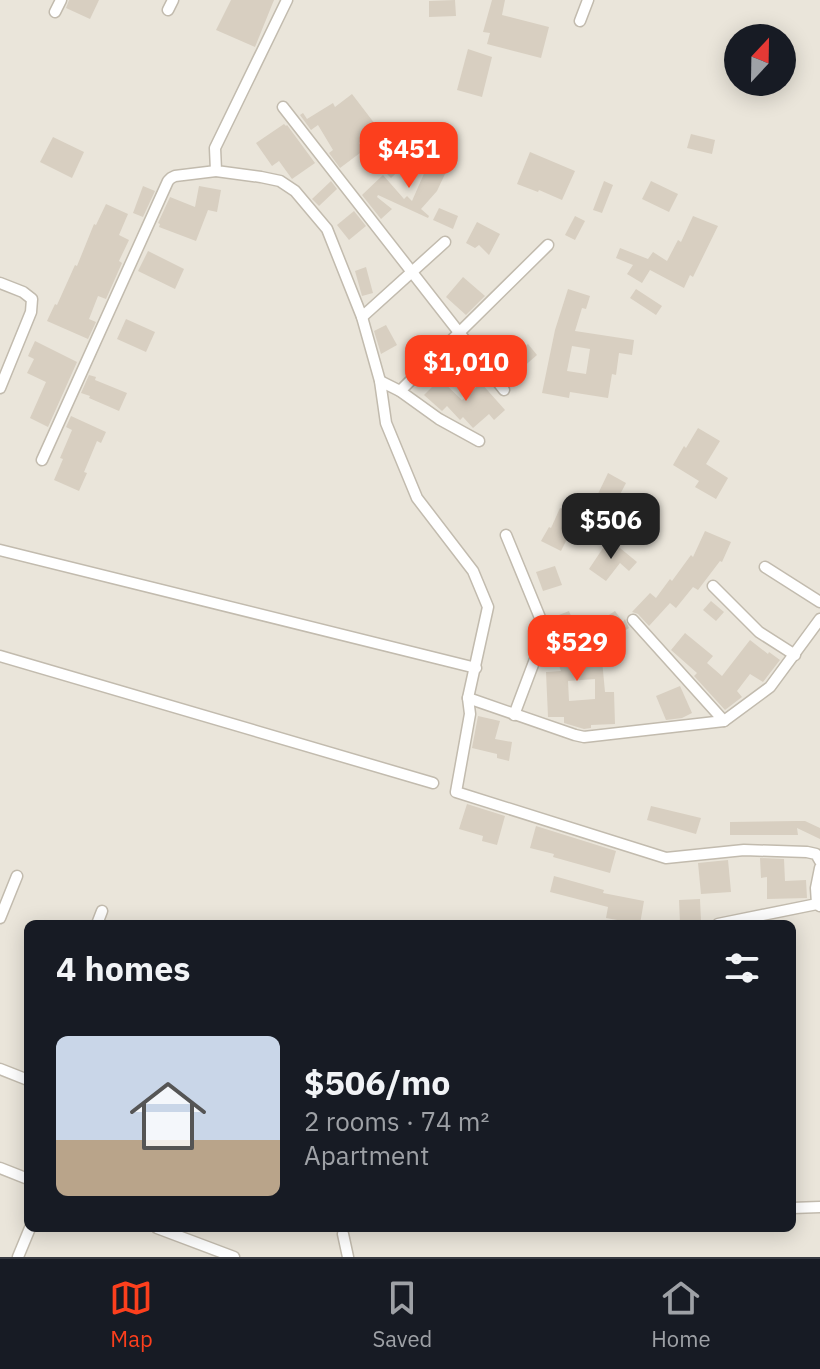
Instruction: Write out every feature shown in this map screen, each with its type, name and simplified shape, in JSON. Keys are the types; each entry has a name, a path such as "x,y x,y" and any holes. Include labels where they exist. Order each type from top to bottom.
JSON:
{"street":[{"path":"55,12 61,0"},
{"path":"216,171 215,148 287,0"},
{"path":"580,21 588,0"},
{"path":"283,107 504,390"},
{"path":"42,460 168,181 175,176 216,171 280,181 295,191 327,229 362,317 380,381 386,423 417,498 473,571 488,607 468,698 470,714 456,792 666,858 744,850 807,852 816,854 820,861"},
{"path":"362,317 445,242"},
{"path":"400,391 548,245"},
{"path":"0,283 32,299 31,312 0,388"},
{"path":"380,381 479,441"},
{"path":"506,535 543,625 543,638 514,715"},
{"path":"0,550 476,668"},
{"path":"765,567 820,602"},
{"path":"713,586 759,632 795,655"},
{"path":"468,698 584,737 724,721 770,687 820,619"},
{"path":"633,620 724,721"},
{"path":"0,656 433,783"},
{"path":"739,920 819,905 816,888 820,868"},
{"path":"0,918 17,876"},
{"path":"99,920 102,911"},
{"path":"0,1069 24,1078"},
{"path":"0,1168 24,1177"},
{"path":"796,1208 820,1207"},
{"path":"18,1257 28,1232"},
{"path":"168,1232 234,1257"},
{"path":"343,1234 348,1257"}],"shaded area":[{"path":"0,0 820,0 820,1257 0,1257"}],"building":[{"path":"69,0 99,0 90,19 66,8"},
{"path":"231,0 274,0 255,47 216,30"},
{"path":"455,0 456,16 429,17 429,1"},
{"path":"492,0 505,0 502,15 549,27 541,58 487,44 490,33 483,32"},
{"path":"468,49 492,57 482,97 457,90"},
{"path":"352,94 378,128 359,143 364,150 340,168 329,153 333,150 318,125 311,130 300,115 303,113 307,119 333,103 335,107"},
{"path":"284,124 315,163 292,179 279,161 272,166 256,143"},
{"path":"691,134 715,140 712,154 687,148"},
{"path":"53,137 84,152 72,178 40,162"},
{"path":"395,142 411,159 391,178 374,161"},
{"path":"530,152 575,171 562,200 517,184"},
{"path":"433,153 451,161 437,191 421,209 428,218 378,195 392,209 381,219 362,195 383,175 404,199 407,196 412,201"},
{"path":"331,181 337,189 319,206 312,199"},
{"path":"604,181 613,185 602,213 593,210"},
{"path":"651,181 678,194 669,212 642,199"},
{"path":"143,186 155,191 143,217 133,213"},
{"path":"199,186 221,190 217,212 208,210 196,241 159,227 170,197 195,207"},
{"path":"106,204 128,214 119,235 129,240 106,299 98,296 89,319 96,322 88,339 47,321"},
{"path":"439,208 458,216 453,229 433,220"},
{"path":"354,211 366,226 349,240 337,225"},
{"path":"575,216 585,221 575,240 565,235"},
{"path":"693,216 718,226 693,277 690,275 684,288 650,270 642,283 627,274 633,265 616,258 620,248 648,259 653,252 667,261 678,240 681,242"},
{"path":"477,222 500,234 489,255 479,245 475,248 466,243"},
{"path":"148,251 184,269 175,289 138,271"},
{"path":"366,267 373,293 362,296 355,271"},
{"path":"463,277 485,296 466,315 446,297"},
{"path":"568,289 590,296 586,309 582,308 575,331 634,340 632,355 619,353 608,398 570,392 569,398 542,393 555,330","holes":["572,346 590,349 586,374 567,371"]},
{"path":"636,289 662,306 656,315 630,298"},
{"path":"126,319 155,332 146,352 117,339"},
{"path":"386,325 397,345 381,354 374,331"},
{"path":"35,341 77,362 48,427 30,418 46,382 27,373 34,359 28,356"},
{"path":"528,344 537,355 507,381 498,369"},
{"path":"89,375 127,393 119,411 81,393"},
{"path":"440,379 462,400 481,383 505,410 494,420 489,414 473,428 447,406 442,411 424,395"},
{"path":"71,416 106,432 101,443 97,441 79,491 54,480 72,430 66,427"},
{"path":"698,428 720,441 706,464 728,478 716,499 695,487 699,481 673,465"},
{"path":"608,473 626,483 613,508 596,498"},
{"path":"560,508 593,521 588,533 571,531 561,551 541,541"},
{"path":"705,531 731,542 722,562 698,590 693,587 676,608 670,603 649,626 632,612 650,593 656,598 670,579 672,581 691,555 693,557"},
{"path":"609,539 637,562 629,571 620,563 606,581 589,569"},
{"path":"555,566 562,585 543,591 536,572"},
{"path":"711,601 724,612 716,621 703,610"},
{"path":"569,611 580,638 562,644 570,663 602,660 605,692 614,692 615,724 591,725 591,728 584,729 564,723 564,717 548,717 546,672 561,671 550,642 555,639 549,619","holes":["595,679 595,699 569,701 568,681"]},
{"path":"615,611 623,622 625,619 629,628 598,647 587,629"},
{"path":"685,633 713,656 707,663 722,676 750,640 780,660 763,682 750,674 737,691 742,697 725,710 694,676 697,673 671,650"},
{"path":"680,686 692,713 666,720 656,696"},
{"path":"478,716 500,721 495,739 512,742 509,761 497,758 497,754 472,748"},
{"path":"467,804 505,816 497,845 482,841 483,836 459,829"},
{"path":"651,806 701,818 696,834 647,820"},
{"path":"805,821 820,828 820,839 797,828 798,835 730,835 730,822"},
{"path":"536,826 616,851 610,873 530,848"},
{"path":"760,858 784,859 785,881 806,880 807,898 767,899 767,877 761,878"},
{"path":"728,860 731,892 701,894 698,863"},
{"path":"554,876 604,890 603,893 644,901 641,920 606,918 608,907 550,892"},
{"path":"700,899 701,920 680,920 679,900"}]}
